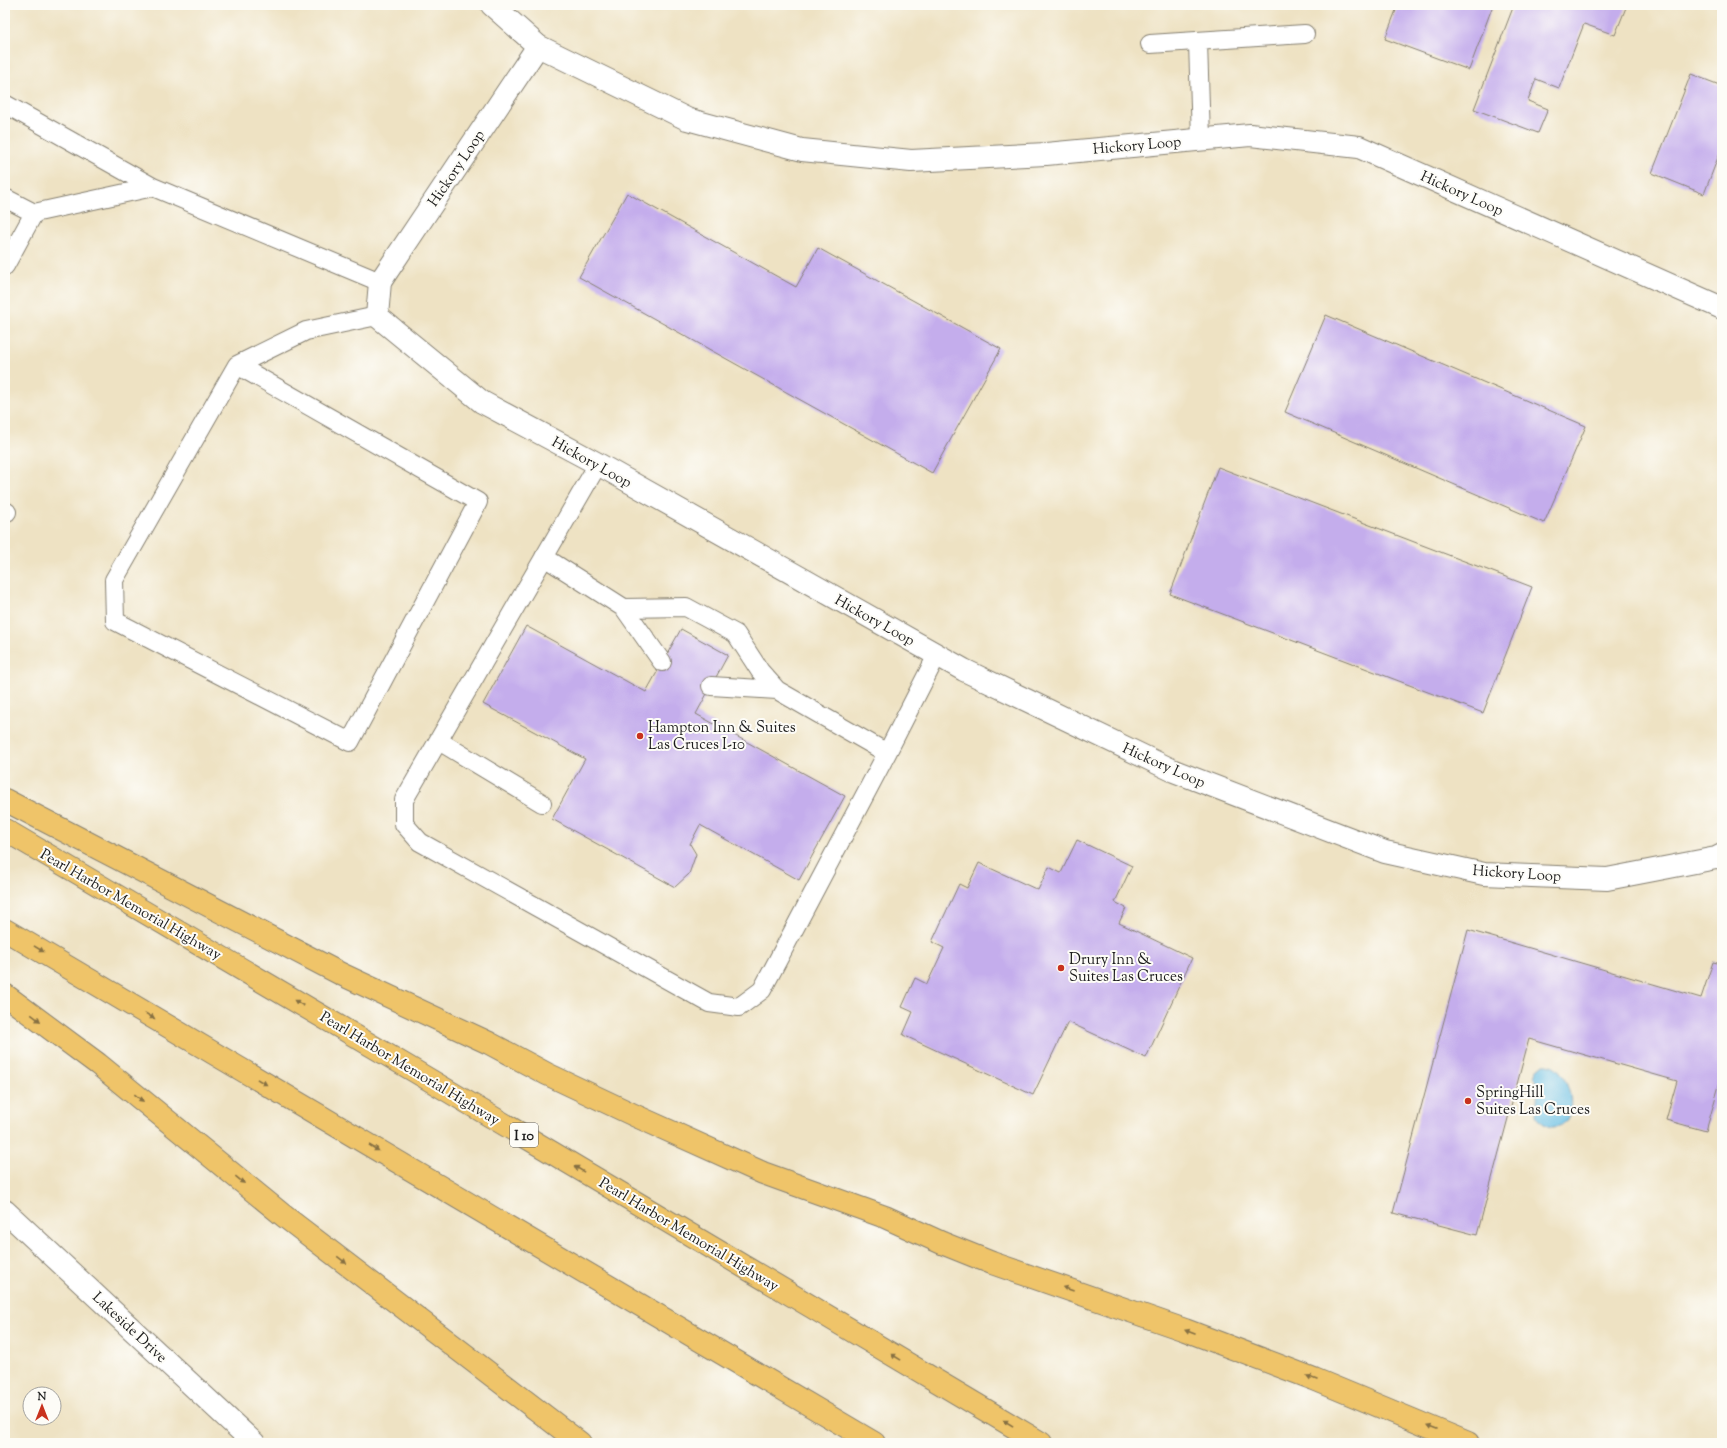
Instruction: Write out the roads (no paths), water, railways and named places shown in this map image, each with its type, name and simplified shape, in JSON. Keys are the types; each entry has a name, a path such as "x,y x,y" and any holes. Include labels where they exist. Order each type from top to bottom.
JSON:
{"highway":[{"path":"5,800 342,974 475,1036 547,1074 763,1173 885,1217 942,1243 992,1263 1185,1330 1314,1379 1468,1443"},
{"name":"Pearl Harbor Memorial Highway","path":"5,830 410,1068 1041,1443"},
{"path":"5,930 874,1443"},
{"path":"5,995 98,1064 284,1216 580,1443"}],"street":[{"name":"Hickory Loop","path":"492,5 538,46 687,119 802,150 911,161 1046,154 1250,135 1359,147 1722,308"},
{"name":"Hickory Loop","path":"538,46 380,282 377,316 482,402 598,464 964,670 1174,771 1385,852 1484,874 1607,879 1716,858 1722,855"},
{"name":"Lakeside Drive","path":"5,1211 254,1443"}],"lane":[{"path":"1150,44 1305,34"},
{"path":"1198,42 1201,140"},
{"path":"5,104 154,187 380,282"},
{"path":"5,198 34,213 154,187"},
{"path":"5,266 34,213"},
{"path":"238,365 478,502 350,742 115,621 114,580 238,365 306,331 377,316"},
{"path":"598,464 404,800 404,824 420,842 709,1003 739,1006 762,990 937,655"},
{"path":"544,557 624,608 662,662"},
{"path":"624,608 686,607 736,634 760,671 777,690 887,753"},
{"path":"711,686 777,690"},
{"path":"439,741 542,802"}],"water":[{"path":"1544,1064 1553,1066 1561,1073 1570,1094 1571,1106 1568,1117 1563,1124 1553,1127 1545,1125 1536,1115 1538,1085 1535,1077 1537,1070"}],"place":[{"name":"Hampton Inn & Suites Las Cruces I-10","path":"640,736"},
{"name":"Drury Inn & Suites Las Cruces","path":"1061,968"},
{"name":"SpringHill Suites Las Cruces","path":"1468,1101"}]}
